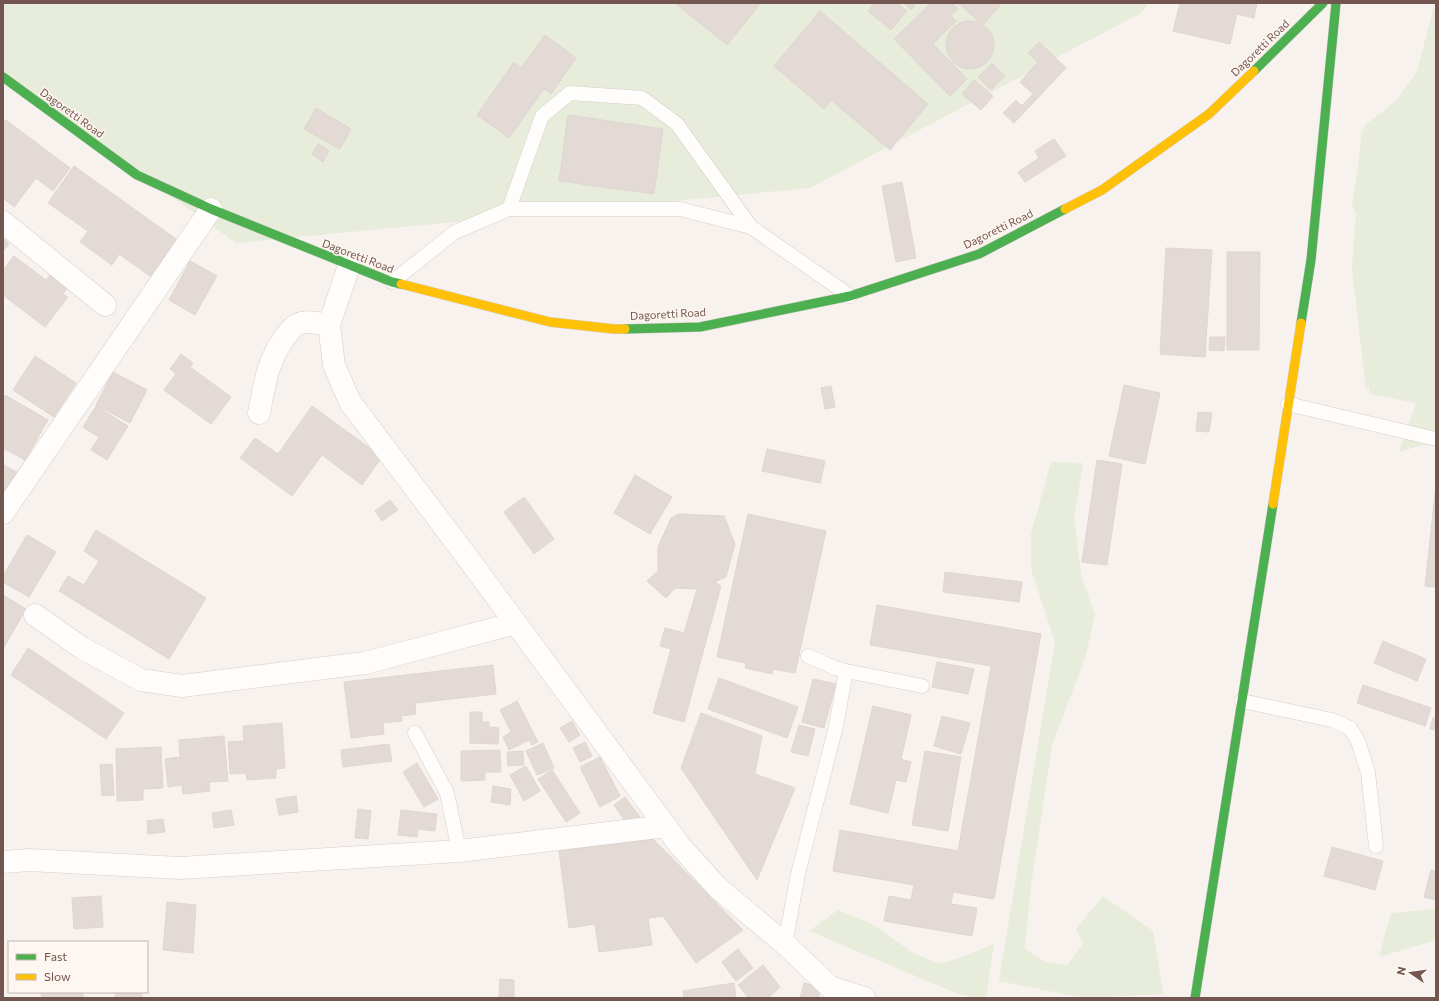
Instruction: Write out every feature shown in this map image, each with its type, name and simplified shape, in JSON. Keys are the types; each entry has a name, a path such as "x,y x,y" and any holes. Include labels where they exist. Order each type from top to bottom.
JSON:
{"main road":[{"name":"Dagoretti Road","path":"3,77 137,175 211,209 349,266 392,282 550,322 614,329 700,327 850,296 979,254 1102,190 1209,114 1323,3"},
{"path":"1195,998 1311,260 1336,3"}],"street":[{"path":"3,513 211,209"},
{"path":"3,222 104,305"},
{"path":"349,266 329,325 334,365 350,402 379,438 681,847 718,888 785,944 830,987 864,998"},
{"path":"259,412 267,374 276,350 289,332 298,324 312,322 329,325"},
{"path":"35,615 82,648 141,680 182,686 365,663 516,623"},
{"path":"3,862 29,860 180,868 459,851 666,826"}],"lane":[{"path":"510,209 542,116 570,93 642,98 677,124 751,227 850,296"},
{"path":"392,282 455,232 510,209 680,209 751,227"},
{"path":"1288,404 1436,439"},
{"path":"808,656 835,668 846,671 922,686"},
{"path":"785,944 798,874 836,726 846,671"},
{"path":"1242,701 1332,720 1350,728 1358,741 1368,772 1376,846"},
{"path":"415,733 447,793 459,851"}],"green space":[{"path":"3,3 1149,3 1141,13 810,188 236,243 3,75"},
{"path":"1435,3 1436,441 1399,452 1416,403 1370,394 1369,385 1366,391 1352,267 1356,213 1352,205 1362,129 1364,130 1364,126 1397,100 1419,68 1418,67"},
{"path":"1051,462 1083,463 1074,516 1081,575 1095,615 1085,658 1052,745 1030,893 1025,949 1045,962 1067,965 1083,944 1076,929 1103,896 1153,931 1163,994 1084,998 999,981 1055,642 1031,569 1031,534"},
{"path":"1436,909 1436,940 1379,957 1391,913"},
{"path":"838,910 870,923 915,954 941,964 994,944 986,998 975,998 956,993 809,931"}],"building":[{"path":"675,3 761,3 727,45"},
{"path":"875,3 897,3 907,11 891,30 868,11"},
{"path":"904,3 917,3 911,10"},
{"path":"931,3 952,3 958,9 951,16 956,21 933,44 967,79 950,96 894,39"},
{"path":"958,3 996,3 1000,6 983,25"},
{"path":"1180,3 1257,3 1254,18 1237,14 1230,44 1173,31"},
{"path":"820,11 928,104 890,150 831,100 824,109 774,66"},
{"path":"970,21 979,23 987,28 992,36 994,45 992,54 987,62 979,67 970,69 961,67 953,62 948,54 946,45 948,36 953,28 961,23"},
{"path":"545,35 576,58 551,94 544,89 509,138 477,115 514,62 521,68"},
{"path":"1039,42 1066,68 1014,123 1003,113 1016,100 1022,106 1033,94 1020,82 1038,62 1028,53"},
{"path":"992,63 1005,76 991,90 978,77"},
{"path":"974,80 993,96 981,110 962,94"},
{"path":"316,108 351,129 340,149 304,129"},
{"path":"568,115 663,129 654,194 559,181"},
{"path":"6,120 70,168 53,191 36,178 14,207 3,198 3,124"},
{"path":"1054,139 1066,156 1025,182 1018,172 1039,158 1035,151"},
{"path":"318,144 329,151 323,162 312,154"},
{"path":"74,166 183,244 157,281 119,254 112,265 80,242 88,231 48,203"},
{"path":"902,182 916,258 896,262 882,186"},
{"path":"3,238 9,244 3,251"},
{"path":"1166,248 1212,250 1205,357 1160,354"},
{"path":"1227,252 1260,252 1259,350 1227,350"},
{"path":"14,256 46,280 52,273 69,286 63,294 68,297 45,327 3,295 3,270"},
{"path":"190,261 217,276 195,315 169,300"},
{"path":"1210,337 1225,337 1224,351 1209,350"},
{"path":"181,354 193,363 190,367 231,397 211,424 164,390 176,374 170,369"},
{"path":"35,356 76,383 54,417 13,390"},
{"path":"113,372 147,390 130,423 96,405"},
{"path":"1124,385 1160,393 1145,464 1109,456"},
{"path":"831,386 835,407 825,409 821,388"},
{"path":"5,395 48,420 25,460 3,448 3,399"},
{"path":"96,406 128,426 107,460 91,450 99,437 83,427"},
{"path":"312,406 382,457 362,485 322,455 292,496 240,458 255,438 278,454"},
{"path":"1198,412 1212,413 1209,432 1196,431"},
{"path":"767,449 825,461 820,483 762,471"},
{"path":"1097,460 1122,464 1107,565 1082,562"},
{"path":"3,465 19,473 3,506"},
{"path":"635,475 672,497 650,534 614,513"},
{"path":"1436,485 1436,587 1425,586"},
{"path":"524,497 554,539 534,554 504,512"},
{"path":"390,500 398,510 382,521 375,511"},
{"path":"679,514 724,516 735,544 726,577 715,582 721,586 684,722 653,713 671,649 660,646 665,628 684,633 697,589 675,588 666,598 647,581 658,571 658,547 671,518"},
{"path":"748,514 826,531 795,673 773,669 772,674 745,668 746,663 717,657"},
{"path":"96,530 206,598 169,659 59,591 68,576 84,585 99,561 84,551"},
{"path":"27,535 56,552 29,597 3,582 3,576"},
{"path":"945,572 1022,582 1019,602 943,592"},
{"path":"3,595 26,609 3,649"},
{"path":"877,605 1041,634 994,899 953,892 951,904 977,908 972,936 884,921 889,896 911,900 914,885 833,871 840,830 958,851 991,666 870,645"},
{"path":"1383,641 1426,659 1417,681 1374,663"},
{"path":"28,648 124,713 106,739 11,675"},
{"path":"937,662 974,669 968,694 932,687"},
{"path":"493,665 496,694 415,703 416,714 401,716 402,721 383,723 384,734 351,738 344,682"},
{"path":"719,678 798,707 787,738 708,709"},
{"path":"813,679 836,684 824,728 802,722"},
{"path":"1363,685 1431,708 1425,726 1357,703"},
{"path":"517,701 538,742 532,745 529,740 509,750 503,737 511,732 500,710"},
{"path":"873,706 911,715 901,759 911,762 906,782 896,780 888,813 850,804"},
{"path":"470,712 482,712 482,722 489,722 489,727 499,728 498,744 470,743"},
{"path":"701,713 762,736 755,774 795,788 757,880 681,768"},
{"path":"942,716 970,723 961,754 934,746"},
{"path":"1433,718 1436,718 1436,730 1430,729"},
{"path":"572,721 580,735 569,742 560,728"},
{"path":"282,723 285,768 276,769 276,778 247,780 246,773 230,774 228,742 244,741 243,726"},
{"path":"799,725 815,729 808,756 791,752"},
{"path":"224,736 228,781 209,782 210,791 183,794 182,785 168,787 165,759 180,757 179,740"},
{"path":"585,742 592,756 580,762 573,748"},
{"path":"543,743 554,768 537,775 526,751"},
{"path":"389,744 392,761 343,767 341,750"},
{"path":"161,747 163,788 143,789 143,800 117,801 116,749"},
{"path":"500,750 501,772 485,772 485,780 461,781 461,751"},
{"path":"523,751 524,765 508,766 507,752"},
{"path":"925,751 961,757 948,831 912,825"},
{"path":"600,757 620,796 600,807 580,767"},
{"path":"417,763 438,799 424,807 403,772"},
{"path":"112,764 114,795 102,796 100,765"},
{"path":"526,766 540,791 524,801 510,775"},
{"path":"552,770 580,813 566,822 538,779"},
{"path":"493,786 511,789 510,805 491,802"},
{"path":"296,796 298,812 279,815 276,799"},
{"path":"625,797 640,817 628,825 614,805"},
{"path":"358,809 371,811 368,839 355,838"},
{"path":"231,810 234,825 214,828 212,813"},
{"path":"401,810 437,814 435,831 418,829 417,837 398,835"},
{"path":"163,819 165,832 148,834 147,821"},
{"path":"653,839 743,930 696,963 663,916 648,918 652,945 599,952 595,924 569,928 559,851"},
{"path":"1332,847 1383,861 1375,890 1324,876"},
{"path":"1431,870 1436,871 1436,900 1424,897"},
{"path":"101,896 103,927 74,929 72,898"},
{"path":"167,902 196,905 193,953 163,950"},
{"path":"738,949 753,968 736,981 722,962"},
{"path":"763,965 780,987 768,998 749,998 738,985"},
{"path":"500,979 514,980 514,997 499,997"},
{"path":"734,983 736,998 684,998 683,991"},
{"path":"804,983 821,987 818,998 800,998"},
{"path":"41,993 83,993 83,998 42,998"},
{"path":"115,993 142,993 142,998 116,998"}],"traffic: fast":[{"path":"1254,71 1323,3"},
{"path":"1301,323 1311,260 1336,3"},
{"path":"3,77 137,175 211,209 392,282 401,284"},
{"path":"625,329 700,327 850,296 979,254 1065,209"},
{"path":"1195,998 1273,504"}],"traffic: slow":[{"path":"1065,209 1102,190 1209,114 1254,71"},
{"path":"401,284 550,322 625,329"},
{"path":"1273,504 1301,323"}]}
